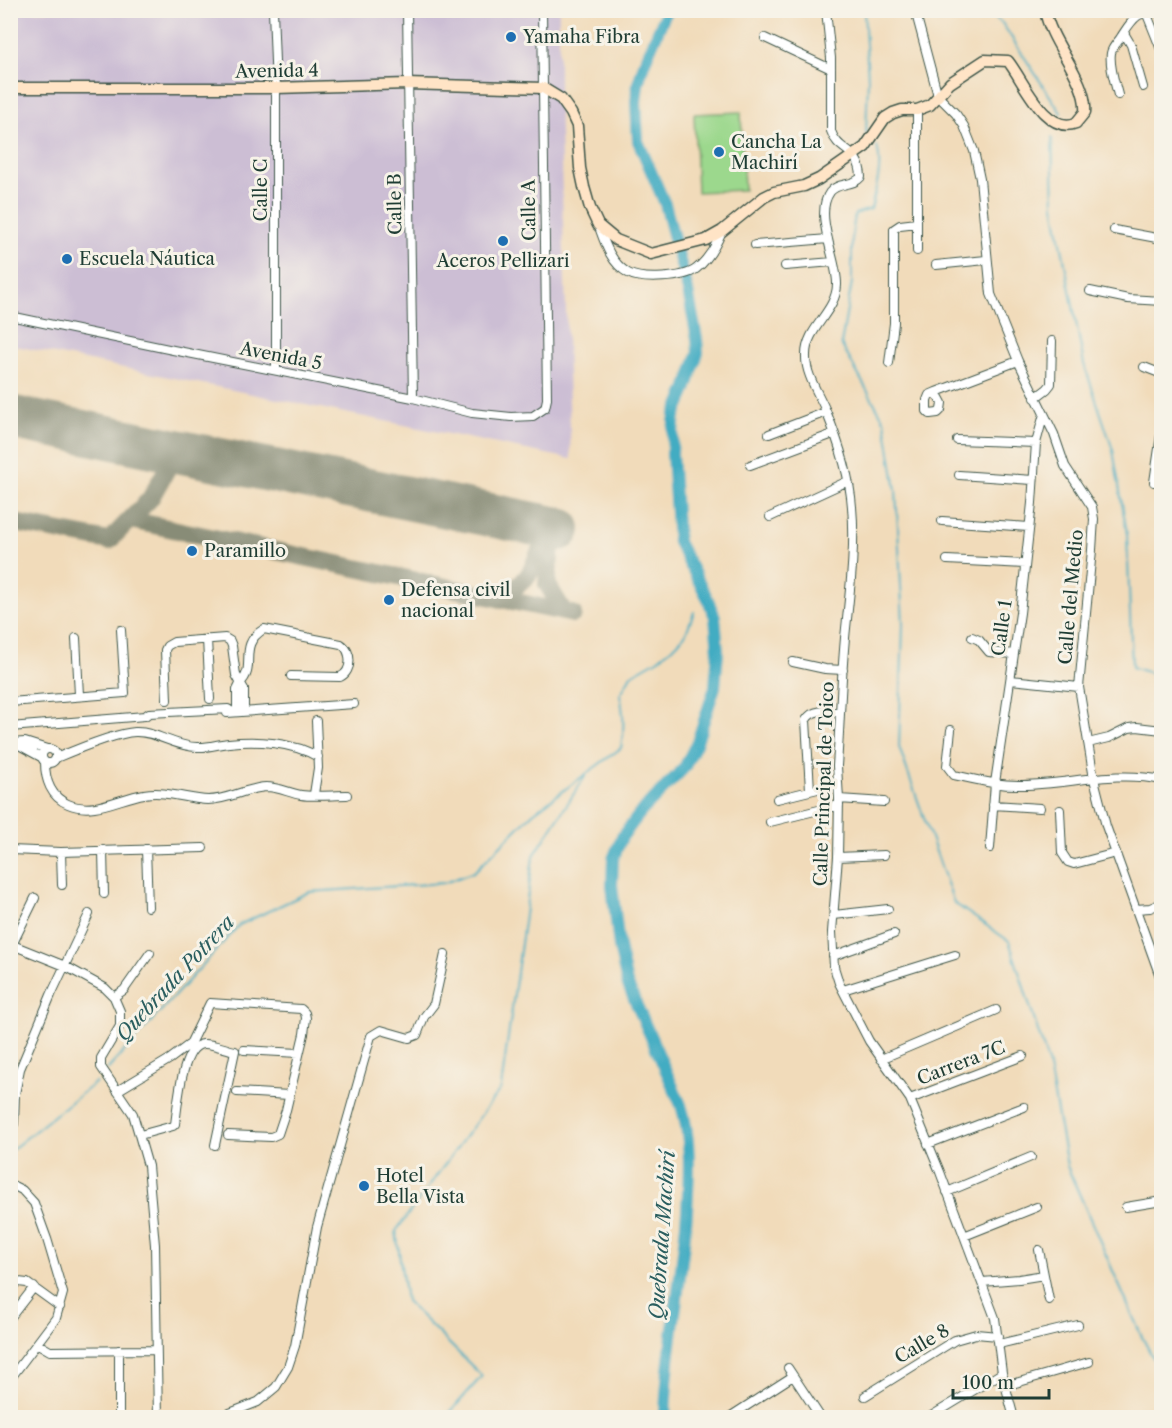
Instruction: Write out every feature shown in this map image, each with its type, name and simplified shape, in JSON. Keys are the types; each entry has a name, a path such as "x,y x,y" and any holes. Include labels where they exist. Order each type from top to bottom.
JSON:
{"main road":[{"path":"543,88 561,99 577,126 580,168 584,187 598,225 616,240 651,254 706,240 722,231 764,197 774,192 804,186 819,179 865,147 885,118 902,110 916,110 930,105 954,80 985,60 1008,61 1042,112 1062,126 1076,123 1084,112 1084,95 1052,33 1045,10"},
{"name":"Avenida 4","path":"10,88 276,88 407,84 543,88"}],"street":[{"name":"Calle C","path":"273,10 276,88 276,370"},
{"name":"Calle B","path":"407,10 413,398"},
{"name":"Calle A","path":"542,10 545,408"},
{"path":"826,10 831,69 831,131 840,145 852,154"},
{"path":"915,10 938,96"},
{"path":"1118,95 1111,54 1127,25 1135,18 1146,12 1161,13"},
{"path":"1146,12 1161,52"},
{"path":"1124,33 1131,45 1143,87"},
{"path":"765,38 831,69"},
{"name":"Calle del Medio","path":"938,96 956,114 964,126 974,152 980,179 991,294 1018,361 1054,434 1065,466 1092,507 1094,519 1079,687 1095,779 1116,853 1161,982"},
{"path":"916,110 918,252"},
{"name":"Calle Principal de Toico","path":"852,154 861,165 861,177 856,183 830,190 825,204 824,216 837,279 837,291 813,332 806,354 807,364 826,412 848,482 853,526 837,766 838,857 833,956 839,983 869,1041 910,1099 947,1191 995,1318 1002,1373 1014,1418"},
{"path":"889,363 894,323 894,229 900,225 917,223"},
{"path":"598,225 610,255 628,273 638,277 692,272 710,255 722,231"},
{"path":"1114,230 1161,239"},
{"path":"754,245 828,239"},
{"path":"936,265 986,260"},
{"path":"785,266 833,262"},
{"path":"1090,291 1128,299 1161,301"},
{"name":"Avenida 5","path":"10,316 413,398 472,413 511,417 533,416 545,408"},
{"path":"1035,398 1051,384 1052,341"},
{"path":"936,392 1018,361"},
{"path":"1144,367 1161,374"},
{"path":"769,434 826,412"},
{"name":"Calle 1","path":"990,848 995,783 1011,680 1025,564 1036,443 1044,414"},
{"path":"1154,482 1161,428"},
{"path":"750,465 833,434"},
{"path":"957,440 1036,443"},
{"path":"959,476 1033,480"},
{"path":"771,517 848,482"},
{"path":"942,521 1029,527"},
{"path":"947,560 1025,564"},
{"path":"240,683 247,675 247,650 258,632 264,629 341,644 349,653 348,670 345,675 291,676"},
{"path":"10,702 125,693 120,630"},
{"path":"972,637 979,640 989,652 1013,654"},
{"path":"76,638 79,695"},
{"path":"167,700 165,650 167,646 174,642 225,638 230,641 243,689 238,710"},
{"path":"207,639 210,699"},
{"path":"793,662 825,669 843,670"},
{"path":"1011,680 1079,687"},
{"path":"10,727 171,712 354,704"},
{"path":"810,790 806,720 810,714 815,712 840,713"},
{"path":"314,795 318,757 316,721"},
{"path":"1088,743 1109,738 1129,728 1161,730"},
{"path":"951,730 947,764 954,775 995,783 1022,785 1130,776 1161,780"},
{"path":"11,743 49,760 80,748 135,732 196,747 242,742 291,746 318,757"},
{"path":"11,743 25,742 49,749 55,753 49,760"},
{"path":"80,748 49,749 43,752 49,760 50,788 67,804 92,807 146,793 210,800 263,787 277,787 299,795 347,795"},
{"path":"777,799 838,784"},
{"path":"770,822 839,802 884,802"},
{"path":"993,806 1040,808"},
{"path":"1060,810 1062,853 1068,862 1074,864 1116,853"},
{"path":"146,849 148,908"},
{"path":"10,850 61,852 203,849"},
{"path":"103,850 105,894"},
{"path":"61,852 62,885"},
{"path":"838,857 884,855"},
{"path":"35,898 11,944 65,966 105,988 114,997 120,1011 120,1026 103,1052 100,1063 133,1114 150,1181 154,1245 158,1418"},
{"path":"1136,909 1150,908 1161,903"},
{"path":"834,915 888,909"},
{"path":"10,1129 14,1124 15,1094 20,1070 51,994 89,914"},
{"path":"833,956 894,934"},
{"path":"114,997 124,990 150,953"},
{"path":"216,1418 258,1402 276,1387 288,1367 295,1346 317,1227 371,1036 381,1030 409,1038 417,1035 422,1021 434,1004 445,954"},
{"path":"843,990 955,955"},
{"path":"117,1091 190,1044 208,1004 213,1002 301,1009 306,1018 286,1110 278,1134 275,1136 228,1135"},
{"path":"881,1059 996,1010"},
{"path":"140,1135 175,1124 186,1059 196,1047 204,1044 235,1051 215,1145"},
{"path":"244,1050 299,1053"},
{"name":"Carrera 7C","path":"910,1099 1023,1056"},
{"path":"237,1092 289,1095"},
{"path":"928,1144 1024,1107"},
{"path":"947,1191 1031,1157"},
{"path":"10,1184 22,1190 34,1203 63,1293 56,1318 10,1378"},
{"path":"1126,1207 1161,1201"},
{"path":"964,1236 1037,1207"},
{"path":"1039,1250 1049,1300"},
{"path":"982,1282 1044,1275"},
{"path":"10,1281 27,1282 60,1307"},
{"path":"10,1318 34,1287"},
{"name":"Calle 8","path":"865,1396 955,1340 976,1334 999,1340 1078,1325"},
{"path":"38,1344 50,1351 155,1350"},
{"path":"119,1350 119,1418"},
{"path":"1005,1386 1089,1362"},
{"path":"788,1368 821,1418"},
{"path":"928,1418 1002,1373"},
{"path":"731,1416 793,1376"}],"shaded area":[{"path":"10,11 559,11 559,101 571,459 11,345"}],"green space":[{"name":"Cancha La Machirí","path":"741,112 744,190 697,192 694,114"}],"waterway":[{"name":"Quebrada Machirí","path":"665,1418 687,1211 689,1171 687,1131 681,1105 627,983 619,947 612,885 613,859 622,837 641,812 684,768 697,742 715,687 718,651 715,617 678,542 672,454 675,415 698,353 697,339 688,291 665,204 638,141 636,102 638,84 667,10"},
{"path":"864,10 868,79 866,134"},
{"path":"984,10 1002,23 1061,113"},
{"path":"1052,137 1054,206 1084,364 1113,450 1127,534 1132,667 1162,677"},
{"path":"877,146 879,170 871,209 855,214 852,236 852,282 841,344 885,422 896,490 903,624 899,747 954,903 1009,941 1048,1062 1067,1166 1141,1335 1162,1375"},
{"name":"Quebrada Potrera","path":"108,1069 239,925 309,892 444,883 474,872 533,813 621,748 624,722 620,695 631,675 657,660 677,644 686,633 694,612"},
{"path":"445,1418 482,1376 406,1301 396,1231 501,1088 533,857 586,775"},
{"name":"Quebrada Potrera","path":"10,1151 96,1082"}],"taxiway":[{"path":"10,522 109,541 150,499 177,451"},
{"path":"130,520 573,614"},
{"path":"502,600 527,577 550,527"},
{"path":"552,538 547,584 564,612"}],"runway":[{"path":"10,417 559,529"}],"place":[{"name":"Yamaha Fibra","path":"511,37"},
{"name":"Cancha La Machirí","path":"719,152"},
{"name":"Aceros Pellizari","path":"503,241"},
{"name":"Escuela Náutica","path":"67,259"},
{"name":"Paramillo","path":"192,551"},
{"name":"Defensa civil nacional","path":"389,600"},
{"name":"Hotel Bella Vista","path":"364,1186"}]}
